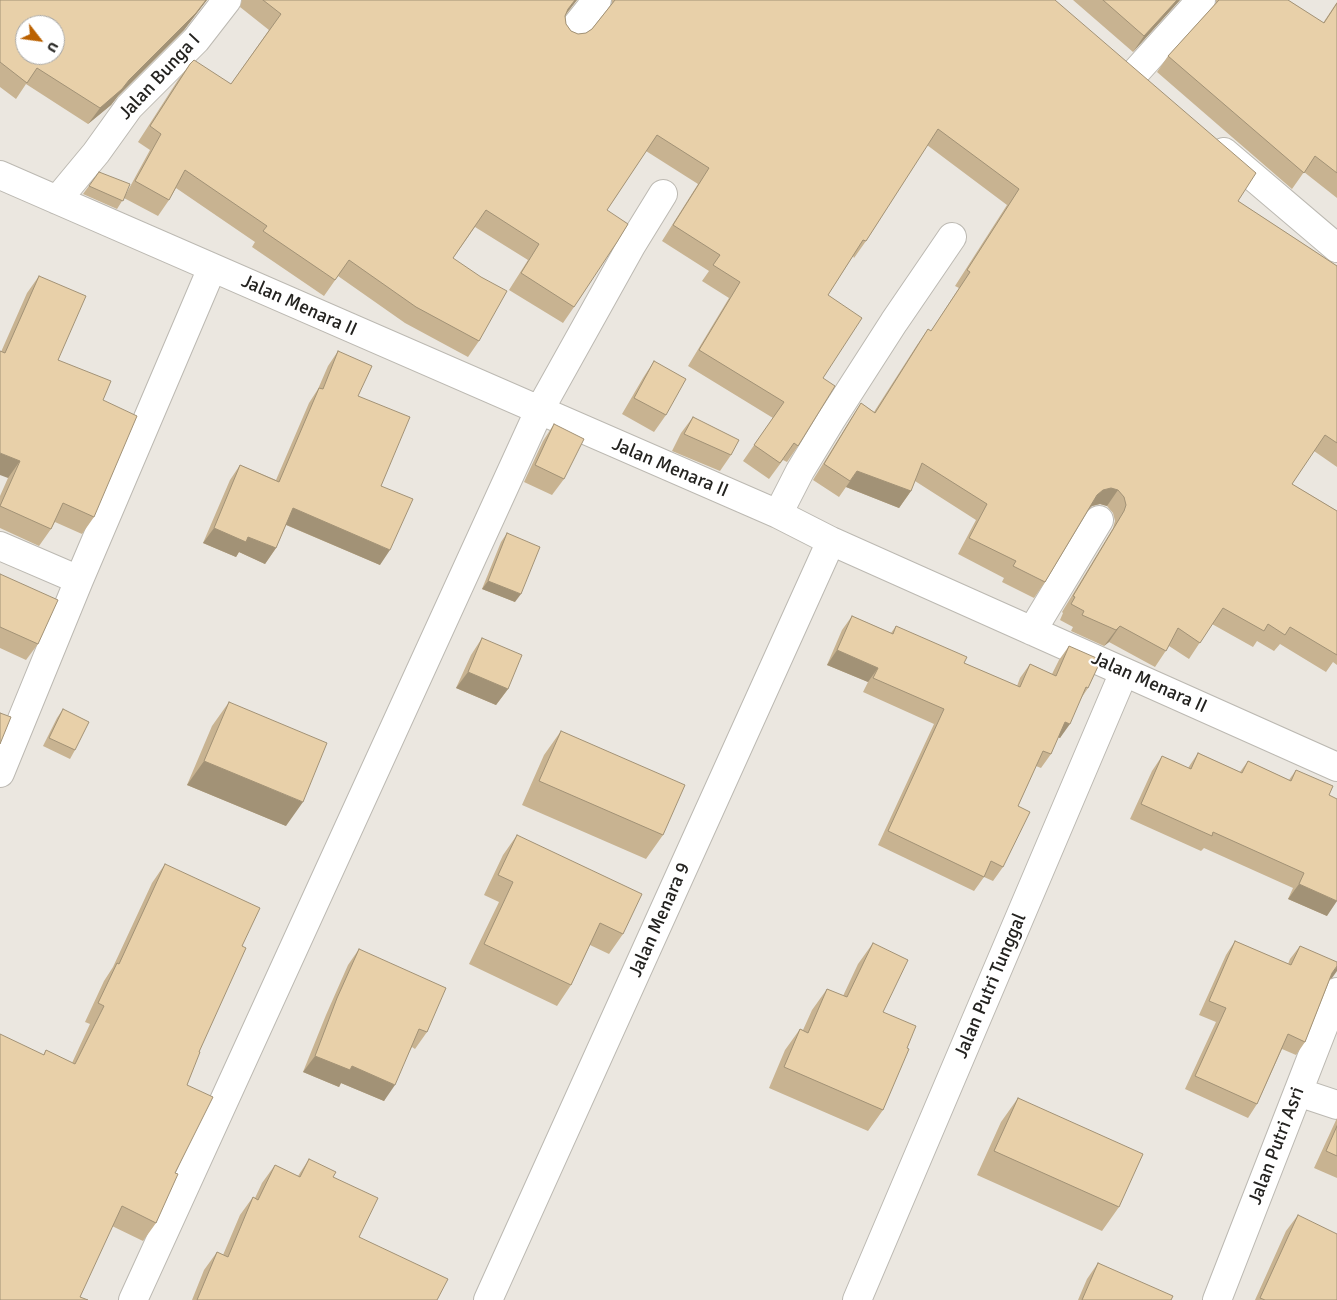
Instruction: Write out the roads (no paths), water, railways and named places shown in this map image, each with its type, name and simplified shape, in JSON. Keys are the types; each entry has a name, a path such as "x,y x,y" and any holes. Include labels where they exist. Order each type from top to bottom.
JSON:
{"street":[{"name":"Jalan Bunga I","path":"57,200 96,153 129,107 196,40 226,0"},
{"path":"569,34 597,0"},
{"path":"1112,55 1141,80 1201,0"},
{"path":"1209,139 1337,248"},
{"name":"Jalan Menara II","path":"0,175 778,514 831,541 1337,767"},
{"path":"133,1300 539,411 630,246 663,194"},
{"path":"778,514 800,471 831,420 952,237"},
{"path":"0,773 79,580 212,268"},
{"path":"1032,631 1099,520"},
{"name":"Jalan Menara 9","path":"488,1300 831,541"},
{"path":"0,546 79,580"},
{"name":"Jalan Putri Tunggal","path":"857,1300 1124,672"},
{"name":"Jalan Putri Asri","path":"1217,1300 1337,992"},
{"path":"1298,1092 1337,1105"}]}
